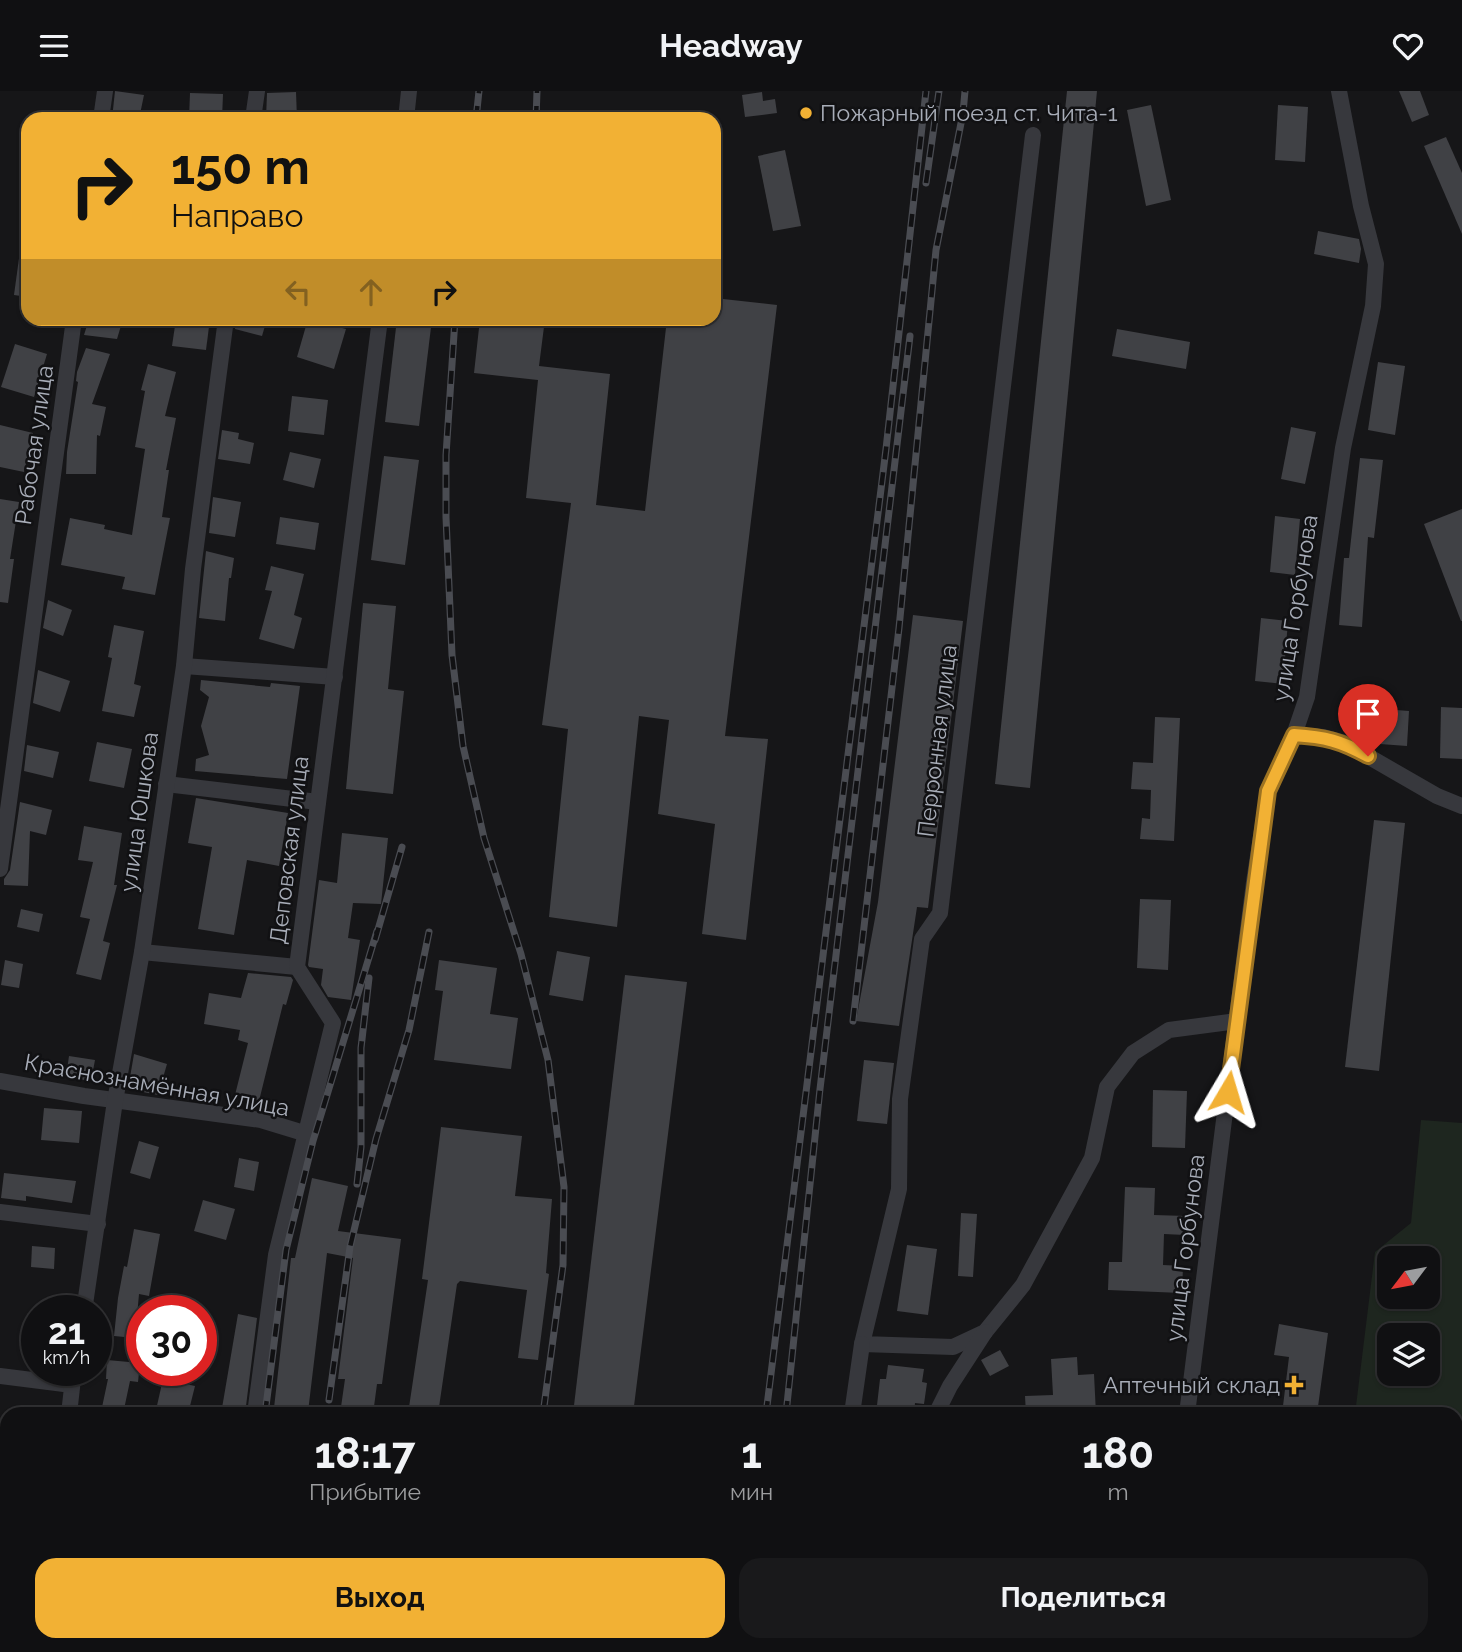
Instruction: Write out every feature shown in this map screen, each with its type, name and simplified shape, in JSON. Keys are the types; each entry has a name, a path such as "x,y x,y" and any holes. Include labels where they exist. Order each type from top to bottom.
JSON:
{"street":[{"path":"103,112 105,91"},
{"path":"254,112 257,91"},
{"path":"407,112 409,91"},
{"name":"улица Горбунова","path":"1188,1407 1268,791 1294,735 1307,697 1343,449 1373,306 1376,264 1339,91"},
{"name":"Перронная улица","path":"853,1407 862,1343 899,1189 900,1099 922,939 940,913 1033,135"},
{"name":"Рабочая улица","path":"0,869 74,326"},
{"name":"улица Юшкова","path":"87,1295 115,1101 142,953 184,666 193,569 225,326"},
{"name":"Деповская улица","path":"256,1407 276,1255 333,1023 297,967 379,326"},
{"path":"184,666 335,677"},
{"path":"1294,735 1324,737 1345,743 1437,796 1462,806"},
{"path":"166,784 318,801"},
{"path":"142,953 297,967"},
{"path":"940,1407 985,1332 1023,1285 1092,1158 1107,1087 1133,1053 1169,1030 1237,1021"},
{"name":"Краснознамённая улица","path":"0,1081 115,1101 261,1120 307,1134"},
{"path":"0,1212 98,1224"},
{"path":"862,1343 953,1347 985,1332"},
{"path":"0,1376 21,1376"},
{"path":"70,1407 72,1386"}],"shaded area":[{"path":"1421,1120 1462,1123 1462,1407 1356,1407 1375,1252 1377,1250 1377,1309 1440,1309 1440,1246 1382,1246 1411,1223"}],"building":[{"path":"115,91 144,95 140,112 113,112"},
{"path":"1067,91 1097,91 1030,788 995,784"},
{"path":"1399,91 1420,91 1429,115 1412,122"},
{"path":"296,92 297,112 266,112 267,93"},
{"path":"762,92 763,101 775,99 777,113 745,117 742,95"},
{"path":"190,93 223,94 222,112 189,112"},
{"path":"1151,105 1171,200 1146,206 1127,110"},
{"path":"1278,105 1308,107 1305,162 1275,160"},
{"path":"1446,137 1462,173 1462,234 1424,146"},
{"path":"785,150 801,226 773,231 758,156"},
{"path":"1318,231 1359,239 1359,263 1314,254"},
{"path":"20,251 21,251 21,296 14,295"},
{"path":"721,299 777,305 725,736 768,739 746,940 702,934 715,824 658,814 669,720 639,716 617,927 549,917 568,729 542,725 571,503 526,498 538,380 474,373 479,326 544,326 539,366 610,374 596,505 645,511 666,326 721,326"},
{"path":"87,326 121,326 117,339 84,335"},
{"path":"175,326 209,326 206,350 172,346"},
{"path":"235,326 265,326 262,336 235,329"},
{"path":"306,326 335,326 346,329 334,369 297,357"},
{"path":"396,326 431,326 419,426 385,422"},
{"path":"1117,329 1190,342 1186,369 1112,356"},
{"path":"15,344 47,354 34,397 1,387"},
{"path":"86,348 110,354 92,404 106,407 100,436 97,435 96,474 66,474 77,372"},
{"path":"1378,362 1405,366 1395,435 1368,430"},
{"path":"148,364 176,372 165,416 176,418 166,470 169,470 162,517 170,518 155,595 122,589 125,577 61,565 70,518 105,525 104,529 132,535 145,449 135,447 145,391 141,390"},
{"path":"292,396 328,400 324,435 288,431"},
{"path":"0,425 33,433 24,472 0,467"},
{"path":"1291,427 1316,432 1305,484 1281,479"},
{"path":"222,430 239,433 238,439 254,443 250,464 218,459"},
{"path":"290,452 321,459 314,488 283,480"},
{"path":"384,456 419,460 405,565 371,560"},
{"path":"1360,458 1383,460 1374,538 1368,537 1362,627 1339,625 1344,558 1349,558"},
{"path":"213,497 241,502 235,537 209,533"},
{"path":"0,499 19,502 10,559 14,559 8,603 0,602"},
{"path":"1462,509 1462,621 1461,621 1424,524"},
{"path":"1275,516 1300,519 1295,575 1270,572"},
{"path":"280,517 319,523 315,550 276,544"},
{"path":"206,551 234,558 229,578 225,621 199,618"},
{"path":"271,566 304,574 294,615 302,618 294,649 259,639 272,591 265,590"},
{"path":"48,600 72,610 63,636 43,628"},
{"path":"363,603 396,606 388,689 404,691 393,794 346,789"},
{"path":"913,615 963,621 928,908 917,907 899,1026 856,1021 878,902"},
{"path":"1261,618 1288,621 1283,684 1255,681"},
{"path":"114,625 144,631 134,684 141,686 134,717 102,711 112,658 108,657"},
{"path":"38,670 70,681 60,712 33,703"},
{"path":"201,680 270,687 271,683 300,686 287,779 195,771 196,759 209,755 201,726 209,697 200,690"},
{"path":"1441,707 1462,708 1462,759 1440,758"},
{"path":"1383,709 1409,711 1407,746 1380,744"},
{"path":"1155,717 1180,718 1174,841 1140,839 1142,818 1150,819 1151,790 1131,789 1133,762 1153,763"},
{"path":"97,742 132,749 124,788 89,781"},
{"path":"27,745 59,752 53,778 24,771"},
{"path":"196,798 288,813 279,866 247,860 234,935 198,929 212,847 188,843"},
{"path":"20,802 52,810 46,835 30,831 28,886 4,885 4,879 10,870"},
{"path":"1374,820 1405,823 1379,1071 1345,1067"},
{"path":"84,826 122,833 114,885 117,885 103,941 110,943 101,980 76,974 90,919 80,917 93,862 78,860"},
{"path":"342,833 388,838 381,904 353,903 348,938 360,940 351,1000 328,997 321,985 323,969 308,965 319,880 337,883"},
{"path":"1140,899 1171,900 1168,970 1137,968"},
{"path":"21,909 43,914 39,932 17,927"},
{"path":"557,951 590,957 583,1001 549,995"},
{"path":"5,960 23,964 19,988 1,985"},
{"path":"439,960 497,968 490,1014 518,1018 511,1069 434,1060 443,991 435,990"},
{"path":"248,973 291,977 293,980 286,1005 283,1004 259,1101 235,1095 248,1043 238,1040 240,1030 204,1024 209,993 241,998"},
{"path":"625,975 687,982 634,1407 574,1407"},
{"path":"134,1054 167,1064 158,1095 128,1089"},
{"path":"69,1056 95,1060 91,1081 66,1077"},
{"path":"864,1060 894,1063 887,1124 857,1121"},
{"path":"1153,1090 1187,1091 1185,1148 1152,1147"},
{"path":"44,1108 82,1111 79,1143 41,1140"},
{"path":"441,1127 522,1136 515,1196 552,1199 546,1273 549,1274 538,1360 518,1358 527,1290 460,1281 457,1284 439,1407 409,1407 428,1280 422,1279"},
{"path":"139,1141 159,1147 150,1179 130,1173"},
{"path":"239,1158 259,1162 254,1191 234,1187"},
{"path":"4,1173 76,1181 72,1203 26,1196 26,1201 1,1198"},
{"path":"312,1178 348,1186 338,1231 401,1239 382,1384 377,1384 374,1407 341,1407 345,1379 338,1379 353,1258 327,1253 309,1407 274,1407 291,1258 295,1258"},
{"path":"1125,1187 1155,1188 1154,1215 1186,1216 1185,1235 1164,1234 1163,1265 1183,1266 1182,1293 1108,1290 1109,1262 1122,1262"},
{"path":"203,1200 235,1209 226,1240 194,1231"},
{"path":"961,1213 977,1214 973,1277 958,1276"},
{"path":"134,1229 160,1234 149,1295 126,1295 126,1337 114,1336 124,1266 127,1267"},
{"path":"907,1245 937,1249 928,1315 897,1311"},
{"path":"32,1246 55,1248 54,1269 31,1267"},
{"path":"238,1314 257,1318 246,1407 222,1407"},
{"path":"1279,1324 1328,1333 1318,1407 1283,1407 1289,1357 1274,1355"},
{"path":"1000,1350 1009,1366 990,1376 981,1360"},
{"path":"1077,1357 1078,1375 1094,1374 1096,1407 1026,1407 1025,1396 1053,1395 1051,1359"},
{"path":"112,1360 126,1362 126,1386 129,1386 124,1407 102,1407 107,1386 112,1386"},
{"path":"888,1365 924,1369 922,1382 927,1383 924,1404 915,1403 915,1407 877,1407 880,1379 886,1379"},
{"path":"161,1386 195,1386 190,1407 157,1407"}],"railway":[{"path":"477,112 479,91"},
{"path":"536,112 537,91"},
{"path":"767,1407 886,449 926,91"},
{"path":"926,183 939,91"},
{"path":"853,1021 899,628 936,250 965,91"},
{"path":"455,326 446,455 446,517 452,655 463,746 484,838 521,954 548,1060 564,1187 563,1265 544,1407"},
{"path":"787,1407 820,1089 910,336"},
{"path":"375,940 402,847"},
{"path":"266,1407 286,1250 313,1141 377,931"},
{"path":"329,1400 350,1247 376,1139 409,1030 429,932"},
{"path":"357,1184 361,1147 361,1048 369,978"}],"place":[{"name":"Пожарный поезд ст. Чита-1","path":"806,113"},
{"name":"Аптечный склад","path":"1294,1385"}],"route":[{"path":"1228,1092 1268,791 1294,735 1324,737 1345,743 1368,756"}]}
